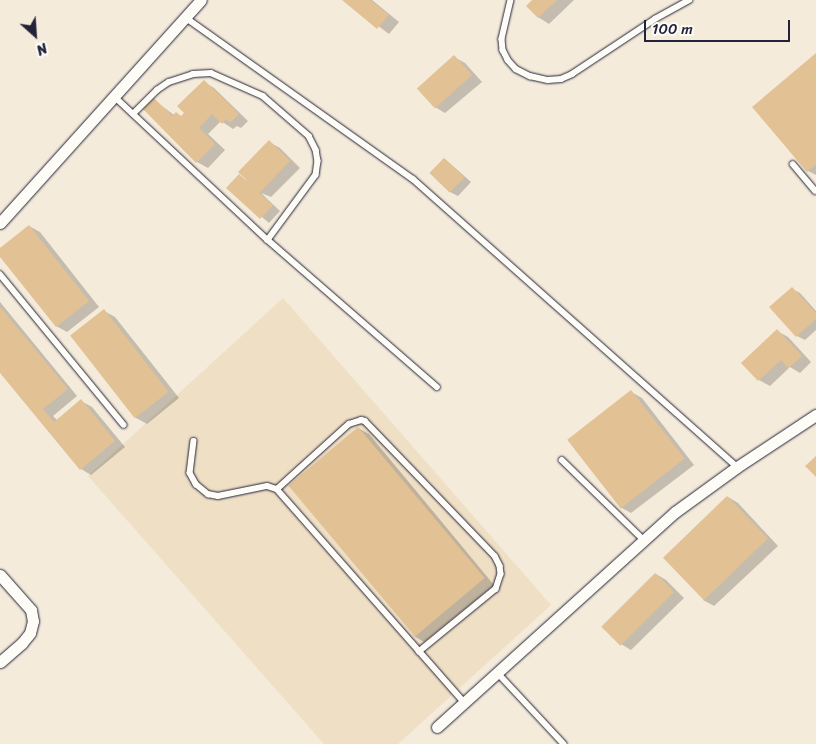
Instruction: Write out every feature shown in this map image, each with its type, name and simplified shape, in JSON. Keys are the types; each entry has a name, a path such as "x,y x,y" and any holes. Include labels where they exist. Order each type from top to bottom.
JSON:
{"street":[{"path":"0,223 201,0"},
{"path":"436,727 675,512 737,467 816,415"},
{"path":"0,575 31,610 33,621 30,633 22,643 0,662"}],"lane":[{"path":"511,0 502,38 506,55 516,69 530,76 548,80 561,79 572,74 655,19 689,0"},
{"path":"185,18 414,179 737,467"},
{"path":"133,114 157,90 169,82 193,74 211,73 263,96 308,136 316,150 318,161 316,175 268,240"},
{"path":"115,97 268,240 437,387"},
{"path":"792,164 816,191"},
{"path":"0,274 124,425"},
{"path":"277,488 349,424 361,420 366,421 494,556 502,574 496,589 419,652"},
{"path":"194,441 190,473 196,484 208,494 229,496 267,486 277,488 464,703"},
{"path":"562,460 644,540"},
{"path":"497,672 564,744"}],"shaded area":[{"path":"283,298 551,605 398,744 324,744 88,476"}],"building":[{"path":"342,0 370,0 389,15 377,29"},
{"path":"532,0 557,0 538,18 526,6"},
{"path":"816,53 816,164 807,172 752,107"},
{"path":"454,55 472,75 435,109 417,88"},
{"path":"204,80 239,114 230,123 226,119 222,124 212,114 199,128 215,144 196,163 143,109 154,98 172,116 176,112 181,116 184,113 177,106"},
{"path":"269,140 290,161 259,193 273,205 260,219 226,188 239,174 255,188 238,172"},
{"path":"444,158 464,177 450,193 429,173"},
{"path":"29,225 89,301 56,327 0,257 0,248"},
{"path":"792,287 816,313 816,319 796,337 769,307"},
{"path":"0,307 68,389 43,409 54,422 81,399 115,441 80,470 0,373"},
{"path":"104,309 169,392 135,418 70,335"},
{"path":"777,329 802,356 788,368 781,360 758,381 741,363"},
{"path":"631,390 685,459 621,508 567,440"},
{"path":"358,427 485,578 415,636 288,485"},
{"path":"816,456 816,477 805,466"},
{"path":"727,496 768,538 704,600 663,558"},
{"path":"655,573 674,592 620,646 601,627"}]}
